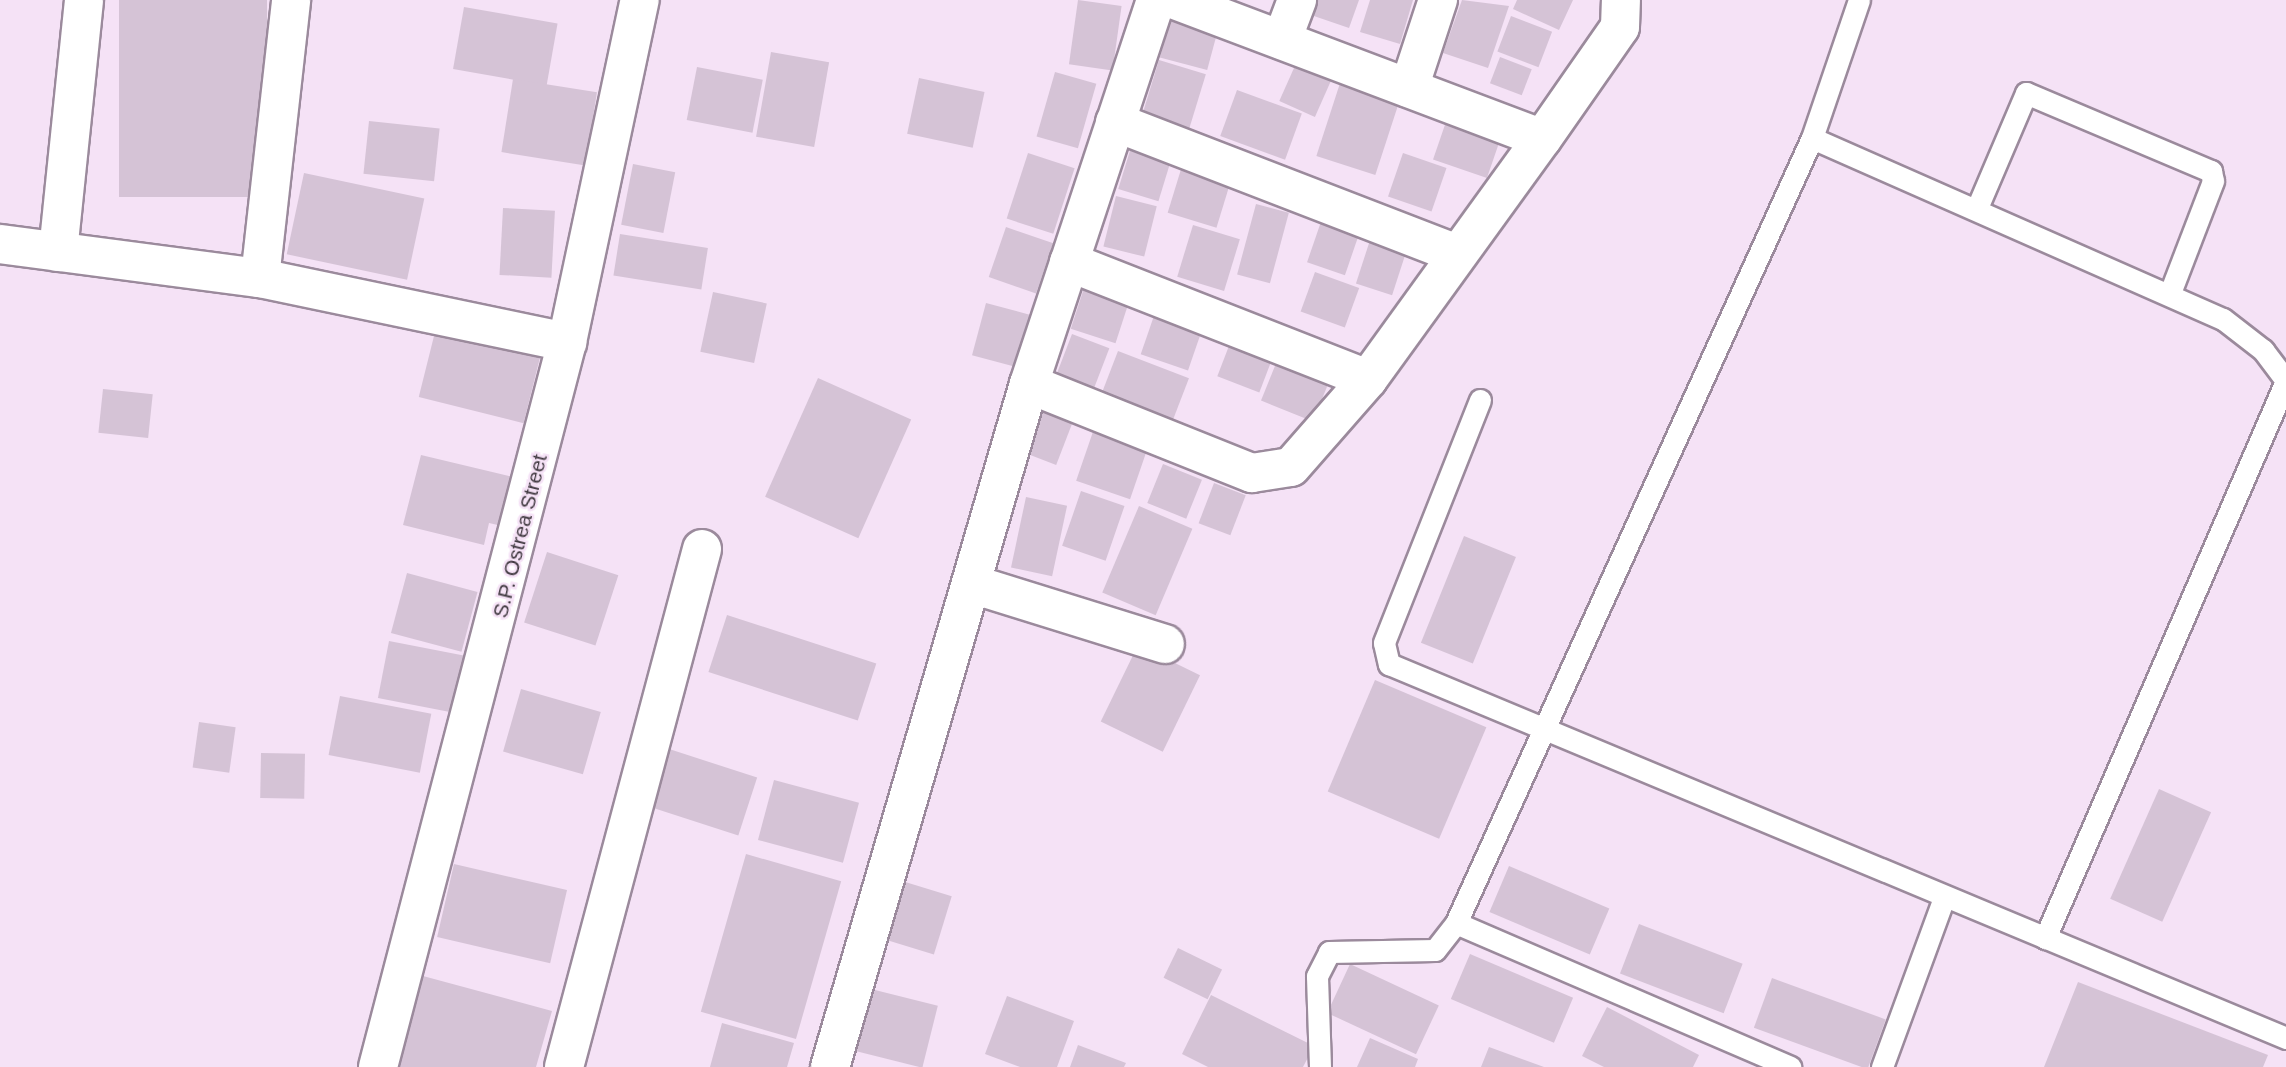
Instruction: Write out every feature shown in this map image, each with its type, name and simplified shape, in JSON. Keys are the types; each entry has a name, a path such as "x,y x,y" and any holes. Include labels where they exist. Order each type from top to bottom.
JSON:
{"street":[{"path":"58,252 84,0"},
{"path":"260,278 290,0"},
{"name":"S.P. Ostrea Street","path":"378,1067 481,688 567,342 640,0"},
{"path":"830,1067 1029,384 1156,0"},
{"path":"1175,0 1542,139"},
{"path":"1282,40 1297,0"},
{"path":"1409,89 1438,0"},
{"path":"1029,384 1252,473 1267,474 1291,467 1368,379 1454,253 1542,139 1620,27 1621,0"},
{"path":"1115,122 1454,253"},
{"path":"0,244 260,278 567,342"},
{"path":"1069,262 1368,379"},
{"path":"564,1067 702,549"},
{"path":"972,584 1166,644"}],"lane":[{"path":"1320,1067 1320,962 1343,949 1435,950 1456,923 1812,138 1859,0"},
{"path":"1977,208 2026,93 2211,171 2213,181 2170,293"},
{"path":"1812,138 2170,293 2246,333 2286,381 2045,938"},
{"path":"1480,400 1384,653 1399,671 2286,1038"},
{"path":"1882,1067 1944,898"},
{"path":"1456,923 1790,1067"}],"building":[{"path":"119,0 267,0 267,197 119,197"},
{"path":"1078,0 1122,6 1113,70 1069,64"},
{"path":"1316,0 1359,0 1349,28 1311,15"},
{"path":"1370,0 1413,0 1400,44 1360,32"},
{"path":"1462,0 1509,6 1488,68 1443,53"},
{"path":"1517,0 1573,0 1559,30 1513,9"},
{"path":"464,7 558,23 547,86 453,69"},
{"path":"1172,12 1219,25 1207,70 1160,57"},
{"path":"1511,16 1552,32 1538,67 1497,51"},
{"path":"771,52 829,62 814,147 756,137"},
{"path":"1500,57 1532,69 1522,95 1490,83"},
{"path":"1298,59 1334,75 1315,117 1279,101"},
{"path":"1159,60 1206,74 1188,134 1141,119"},
{"path":"697,67 763,80 752,133 687,120"},
{"path":"1055,72 1096,84 1078,148 1037,136"},
{"path":"1342,77 1401,96 1375,175 1316,156"},
{"path":"919,78 985,92 973,148 907,134"},
{"path":"513,79 597,92 585,165 501,152"},
{"path":"1237,90 1302,114 1285,160 1220,136"},
{"path":"1448,116 1502,135 1487,178 1433,159"},
{"path":"369,121 440,128 434,181 363,174"},
{"path":"1132,144 1172,156 1158,201 1118,189"},
{"path":"1028,153 1075,168 1053,234 1007,219"},
{"path":"1403,153 1446,168 1432,211 1388,196"},
{"path":"633,164 675,172 663,233 621,225"},
{"path":"1182,166 1231,181 1216,228 1168,213"},
{"path":"304,173 424,199 407,280 287,254"},
{"path":"1116,196 1157,206 1144,257 1103,246"},
{"path":"1256,204 1289,213 1270,283 1237,275"},
{"path":"503,208 555,211 551,278 499,275"},
{"path":"1324,213 1362,226 1345,275 1307,262"},
{"path":"1193,225 1240,239 1224,291 1177,277"},
{"path":"1006,227 1053,243 1036,293 989,277"},
{"path":"620,234 708,248 701,289 613,275"},
{"path":"1372,234 1408,246 1392,295 1356,283"},
{"path":"1315,272 1359,288 1345,328 1301,311"},
{"path":"1085,285 1130,300 1115,343 1071,329"},
{"path":"713,292 767,303 754,363 700,352"},
{"path":"986,303 1034,316 1020,368 972,355"},
{"path":"1157,307 1204,323 1188,371 1141,354"},
{"path":"435,332 540,358 524,423 419,397"},
{"path":"1072,334 1109,348 1093,391 1056,377"},
{"path":"1232,338 1274,354 1259,392 1217,376"},
{"path":"1118,351 1189,378 1171,426 1100,399"},
{"path":"1279,356 1331,377 1313,421 1261,401"},
{"path":"818,378 911,419 858,538 765,497"},
{"path":"103,389 153,394 148,438 98,433"},
{"path":"1031,405 1073,421 1056,465 1014,449"},
{"path":"1096,423 1150,442 1130,499 1076,481"},
{"path":"421,455 513,477 502,526 489,523 484,545 403,525"},
{"path":"1163,464 1202,480 1186,519 1147,503"},
{"path":"1214,483 1246,495 1230,535 1199,523"},
{"path":"1081,491 1124,506 1106,561 1062,546"},
{"path":"1026,497 1067,506 1052,576 1011,567"},
{"path":"1139,506 1192,529 1156,615 1102,593"},
{"path":"1464,536 1516,557 1473,664 1421,643"},
{"path":"547,552 618,575 595,646 524,622"},
{"path":"407,573 478,592 461,652 391,633"},
{"path":"727,615 876,664 858,721 708,672"},
{"path":"389,641 464,656 453,712 378,698"},
{"path":"1138,645 1200,675 1163,752 1101,721"},
{"path":"1375,680 1486,727 1439,839 1328,791"},
{"path":"521,689 601,712 583,774 503,751"},
{"path":"340,696 431,714 420,773 329,755"},
{"path":"199,722 236,727 229,773 193,768"},
{"path":"663,747 757,778 738,836 644,805"},
{"path":"261,753 305,754 304,799 260,798"},
{"path":"774,780 859,803 843,863 758,840"},
{"path":"2159,789 2211,812 2162,922 2110,899"},
{"path":"746,854 841,881 796,1039 701,1012"},
{"path":"454,864 567,890 550,963 437,937"},
{"path":"1509,866 1609,909 1590,955 1489,912"},
{"path":"902,881 952,896 934,955 884,939"},
{"path":"1639,924 1743,964 1724,1013 1620,973"},
{"path":"1178,948 1222,969 1208,999 1164,978"},
{"path":"1470,954 1573,998 1554,1043 1451,999"},
{"path":"1350,964 1439,1005 1416,1054 1327,1013"},
{"path":"423,976 552,1011 536,1067 399,1067"},
{"path":"1772,978 1886,1019 1868,1067 1862,1067 1754,1028"},
{"path":"2078,982 2268,1055 2263,1067 2044,1067"},
{"path":"867,988 938,1006 923,1067 852,1050"},
{"path":"1211,995 1314,1046 1303,1067 1208,1067 1182,1054"},
{"path":"1007,996 1074,1021 1057,1067 1020,1067 985,1054"},
{"path":"1607,1007 1699,1055 1693,1067 1604,1067 1582,1056"},
{"path":"722,1023 794,1043 787,1067 710,1067"},
{"path":"1370,1038 1418,1059 1415,1067 1357,1067"},
{"path":"1078,1045 1126,1063 1124,1067 1070,1067"},
{"path":"1489,1047 1544,1067 1481,1067"}]}
